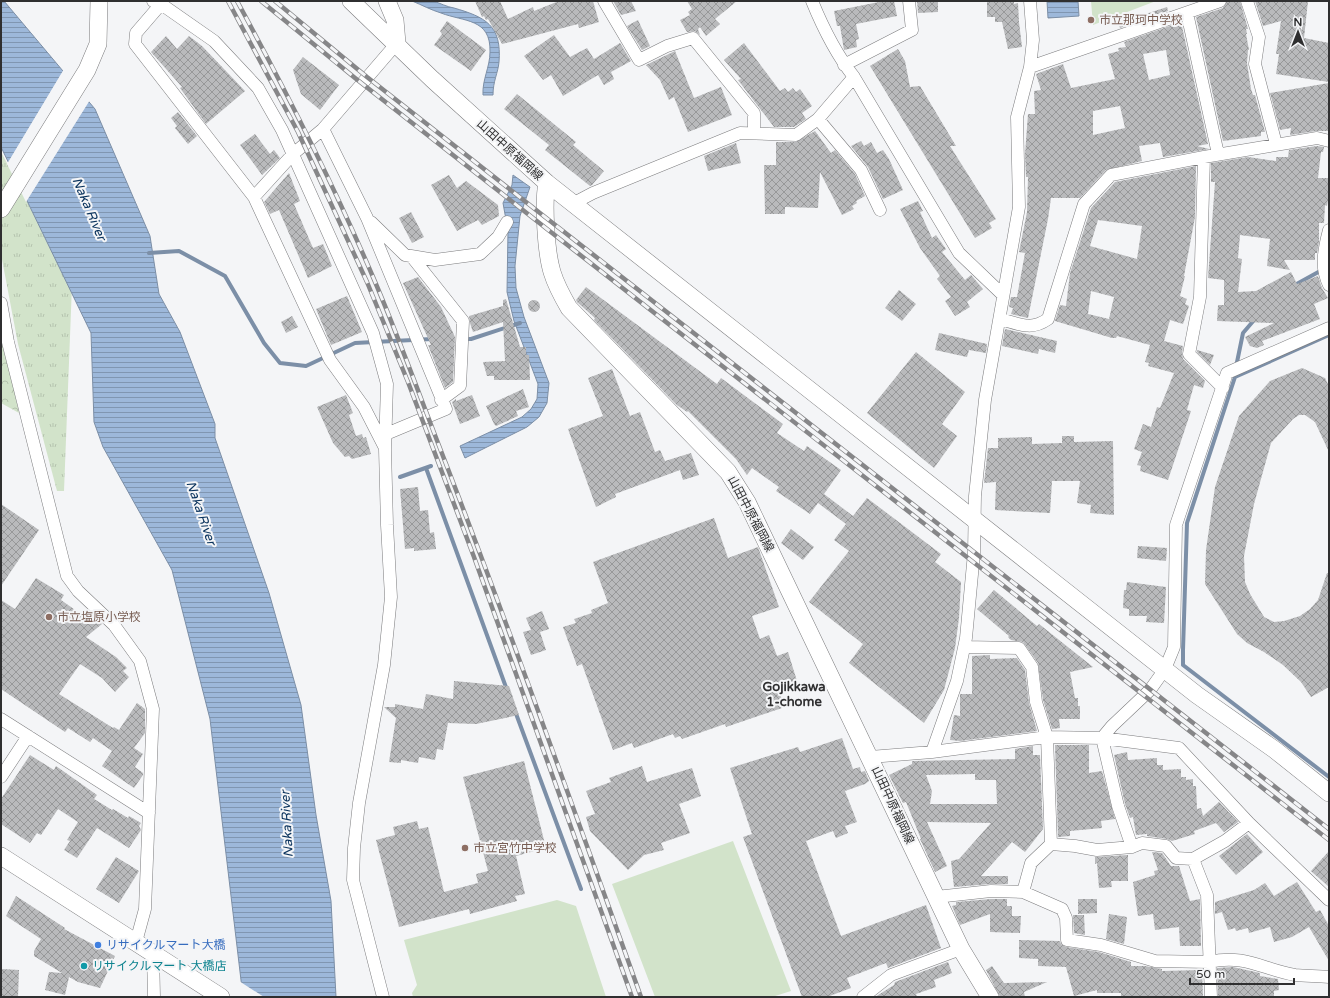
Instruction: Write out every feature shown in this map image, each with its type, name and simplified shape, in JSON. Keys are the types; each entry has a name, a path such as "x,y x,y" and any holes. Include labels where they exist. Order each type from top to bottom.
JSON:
{"street":[{"path":"1,209 87,70 98,44 99,1"},
{"name":"山田中原福岡線","path":"351,1 397,43 432,78 547,183 545,196 548,241 551,270 558,290 569,308 728,472 747,502 961,949 985,995"},
{"path":"254,197 293,154 323,129 397,43 395,20 387,1"},
{"path":"604,1 639,60 667,46 693,38 754,113 754,133"},
{"path":"812,1 823,28 844,65 854,77 959,253 1003,295"},
{"path":"844,65 912,30 908,1"},
{"path":"932,752 956,681 964,647 974,553 975,496 985,400 1000,320 1018,207 1017,117 1030,67 1033,40 1030,1"},
{"path":"1030,67 1220,1"},
{"path":"1247,1 1259,37 1256,64 1276,144"},
{"path":"383,997 353,880 354,848 359,803 384,666 391,597 387,525 387,384 373,333 282,130 258,88 214,41 157,3 136,33 135,44 254,197 330,360 364,407 386,449"},
{"path":"1188,12 1218,154"},
{"path":"574,203 593,193 740,133 796,134 818,119 854,77"},
{"path":"818,119 861,170 880,210"},
{"path":"323,129 367,218 446,409 386,434"},
{"path":"1000,320 1030,327 1039,326 1048,320 1084,204 1111,176 1218,154 1276,144 1318,138 1329,141"},
{"path":"1204,157 1200,296 1189,354 1223,388"},
{"path":"547,183 1197,695 1275,750 1329,793"},
{"path":"367,218 405,255 435,260 480,254 498,237 507,222"},
{"path":"1329,230 1323,254 1325,276 1329,285"},
{"path":"412,257 463,321 460,386 441,400"},
{"path":"1,302 8,342 66,576 78,591 114,625 140,661 153,708 145,909 136,942"},
{"path":"1102,738 1112,726 1148,693 1165,669 1174,647 1176,525 1227,373 1329,328"},
{"path":"964,647 1019,648 1025,654 1032,667 1036,702 1047,737 1051,844 1032,863 1023,892"},
{"path":"1,719 150,813"},
{"path":"1,778 28,736"},
{"path":"870,757 932,752 1047,737 1102,738 1179,748 1249,823 1329,900"},
{"path":"1102,738 1118,806 1132,847"},
{"path":"1051,844 1097,850 1132,847 1142,843 1166,846 1176,858 1193,858 1225,841 1249,823"},
{"path":"1,856 222,997"},
{"path":"1193,858 1207,895 1211,997"},
{"path":"936,897 991,891 1023,892 1062,910 1066,918 1067,940 1101,945 1154,961 1209,962 1218,960 1247,960 1294,974 1329,978"},
{"path":"863,997 891,975 961,949"},
{"path":"153,953 154,997"}],"green space":[{"path":"1091,1 1156,1 1093,25"},
{"path":"1,152 72,285 64,491 57,491 18,344 1,254"},
{"path":"1,325 19,413 1,403"},
{"path":"733,841 791,991 772,997 655,997 612,884"},
{"path":"557,900 576,906 606,997 413,997 412,993 417,985 404,940"}],"water":[{"name":"Naka River","path":"1,1 4,1 95,109 150,236 159,294 180,332 215,424 215,438 269,593 301,705 316,815 331,901 336,997 243,997 210,719 172,570 103,447 94,422 91,333 1,147"},
{"path":"412,1 433,1 475,15 489,24 498,39 499,49 498,70 493,95 483,95 490,52 489,41 486,33 481,27 467,20 437,12"},
{"path":"1047,1 1078,1 1079,16 1048,18"},
{"path":"513,175 530,187 520,216 515,266 516,288 524,317 549,383 547,403 539,417 527,427 465,458 460,446 522,417 531,409 537,399 538,384 514,321 507,292 508,231 503,203 512,185"}],"pier":[{"path":"64,69 90,100 26,202 7,164"},
{"path":"239,981 264,997 241,997"}],"building":[{"path":"475,1 500,1 508,19 533,7 534,11 559,1 593,1 599,22 579,28 578,24 502,44 488,19 486,20 484,16 482,17"},
{"path":"613,1 631,1 636,11 621,15"},
{"path":"687,1 737,1 715,19 720,24 706,36 700,27 698,29 700,35 695,31 687,32 680,20 690,15 688,12 692,9"},
{"path":"884,1 894,1 897,16 856,24 859,39 856,40 857,47 844,50 840,26 837,26 834,11"},
{"path":"917,1 938,1 938,12 918,13"},
{"path":"987,1 1014,1 1014,4 1018,3 1022,47 1008,49 1002,22 995,22 995,17 987,17"},
{"path":"1227,1 1240,1 1248,29 1246,29 1249,50 1247,63 1251,89 1253,95 1255,95 1265,132 1261,132 1261,136 1223,141 1196,17 1223,8"},
{"path":"1255,1 1308,1 1304,38 1329,43 1329,82 1276,74 1279,54 1276,54 1281,21 1263,26"},
{"path":"1167,7 1168,11 1120,28 1118,23"},
{"path":"638,20 650,46 642,50 627,26"},
{"path":"447,21 486,50 471,71 434,45 442,34 440,31"},
{"path":"1181,22 1208,144 1197,146 1209,149 1163,157 1160,143 1139,146 1142,161 1106,170 1080,198 1051,198 1028,318 1011,314 1013,308 1009,307 1011,297 1017,297 1025,253 1019,252 1027,212 1028,177 1026,177 1025,154 1028,114 1035,114 1034,91 1041,90 1036,74 1063,64 1071,88 1115,79 1108,54 1119,51 1118,48 1126,47 1124,42","holes":["1166,50 1170,75 1149,80 1143,54","1120,106 1125,128 1093,135 1093,111"]},
{"path":"554,35 570,57 587,48 594,59 620,43 631,61 611,72 614,79 604,85 598,75 563,96 551,75 543,80 524,56"},
{"path":"166,36 177,49 189,36 202,46 245,91 206,124 180,88 182,87 151,52"},
{"path":"744,43 780,91 785,88 788,92 793,88 796,92 800,89 812,106 802,113 806,119 794,127 774,127 738,80 741,79 724,60"},
{"path":"898,49 905,61 910,87 920,86 956,146 950,146 996,219 989,223 992,228 975,238 870,66"},
{"path":"675,51 694,98 721,87 732,115 688,132 674,97 669,100 660,80 646,65"},
{"path":"303,57 339,85 320,110 301,94 293,70"},
{"path":"1329,83 1329,131 1316,131 1290,135 1291,128 1280,130 1270,93"},
{"path":"517,94 576,142 573,145 604,171 592,185 590,186 545,150 549,145 504,109"},
{"path":"178,112 197,136 188,144 175,128 177,126 171,118"},
{"path":"815,131 831,153 835,150 855,174 865,196 856,201 857,203 852,206 854,209 842,215 820,172 818,208 785,207 785,214 765,214 764,165 776,165 776,142 796,142"},
{"path":"255,134 270,154 274,150 280,158 262,175 240,145"},
{"path":"861,141 864,146 871,142 877,153 883,150 889,159 903,190 883,199 868,167 851,146"},
{"path":"736,143 741,163 708,171 704,156"},
{"path":"1317,146 1324,147 1323,152 1321,152 1318,178 1329,178 1329,195 1327,206 1325,205 1324,223 1319,223 1319,242 1317,253 1315,253 1315,260 1284,260 1290,270 1267,266 1270,239 1240,235 1238,258 1242,259 1238,292 1256,291 1291,272 1297,284 1318,276 1322,288 1328,298 1314,304 1320,319 1262,341 1264,345 1257,348 1250,346 1245,337 1274,323 1217,321 1218,305 1224,305 1224,280 1208,278 1215,182 1211,182 1211,163 1248,157 1276,161 1276,157 1288,157 1289,150"},
{"path":"1196,166 1195,217 1180,296 1187,299 1185,304 1189,306 1183,324 1170,320 1164,341 1183,346 1183,359 1205,381 1203,388 1194,385 1187,410 1191,411 1168,480 1140,471 1141,466 1137,465 1142,452 1134,449 1143,424 1151,427 1157,407 1160,408 1174,373 1148,366 1149,363 1145,362 1150,345 1117,336 1116,338 1112,338 1055,321 1060,305 1066,306 1070,273 1091,208 1115,182","holes":["1098,220 1142,226 1137,259 1090,246","1091,291 1114,297 1109,319 1088,314"]},
{"path":"289,173 300,201 294,204 313,248 323,244 332,266 308,278 279,210 270,214 264,202"},
{"path":"449,175 457,188 466,181 498,205 499,216 482,225 478,220 457,231 431,185"},
{"path":"918,201 923,211 920,212 932,238 936,235 946,249 942,252 965,280 971,275 983,289 967,302 970,307 955,316 945,301 951,297 937,279 940,276 920,248 900,209"},
{"path":"411,212 424,237 412,243 399,218"},
{"path":"418,277 441,307 455,337 453,382 445,388 428,345 431,345 403,283"},
{"path":"586,287 717,384 721,378 783,424 777,433 804,451 807,446 841,470 824,494 853,516 867,498 941,554 935,562 961,582 959,618 955,648 944,690 924,723 849,663 863,644 809,602 849,551 834,540 846,524 818,503 810,514 776,491 779,487 752,468 747,475 736,459 688,411 687,412 677,405 594,320 595,318 577,302 576,300"},
{"path":"899,290 916,304 902,321 885,308"},
{"path":"347,296 362,332 331,345 316,309"},
{"path":"506,299 520,347 526,347 526,355 529,355 530,380 494,380 494,376 487,376 483,362 505,361 503,322 473,332 470,323 469,316 503,306 503,300"},
{"path":"532,300 536,300 540,306 536,312 532,312 528,308 528,304"},
{"path":"292,316 298,327 286,333 281,322"},
{"path":"1005,329 1057,341 1055,353 1039,349 1038,354 1002,346"},
{"path":"939,333 987,344 986,353 969,350 967,357 935,350"},
{"path":"1197,350 1214,355 1210,365 1197,352"},
{"path":"916,352 965,392 942,424 957,436 934,468 867,413"},
{"path":"1302,368 1325,378 1329,386 1329,452 1315,422 1305,415 1299,415 1293,419 1271,443 1254,504 1244,556 1245,582 1250,594 1264,617 1274,622 1284,621 1300,616 1310,609 1318,600 1327,573 1329,573 1329,687 1311,697 1301,682 1283,665 1247,643 1237,634 1205,584 1206,550 1215,487 1239,416 1270,381"},
{"path":"612,369 630,416 640,412 655,452 660,450 665,461 691,453 699,475 683,480 680,470 615,494 616,497 596,507 568,429 603,416 588,378"},
{"path":"523,389 529,407 516,411 518,416 496,426 486,406"},
{"path":"346,395 353,413 349,415 356,436 362,434 363,438 366,437 371,454 352,459 349,456 345,457 333,443 317,407"},
{"path":"472,395 480,416 460,424 452,402 456,399 456,401"},
{"path":"1062,436 1074,436 1074,442 1113,441 1114,515 1090,513 1091,505 1077,503 1080,481 1052,481 1050,513 995,510 996,482 984,483 988,448 998,448 998,438 1032,437 1032,444 1062,443"},
{"path":"418,487 420,511 428,510 430,533 434,532 436,549 414,551 414,548 405,549 400,489"},
{"path":"1,504 39,530 1,586"},
{"path":"714,518 728,558 758,547 779,607 752,616 760,639 769,635 777,656 788,652 797,681 778,687 783,703 781,704 782,708 726,727 725,724 682,739 680,736 675,738 673,734 634,748 632,743 613,750 582,664 577,666 563,627 576,623 574,619 592,613 591,610 608,603 593,562"},
{"path":"791,529 814,547 803,560 781,543"},
{"path":"1138,546 1167,548 1166,561 1137,558"},
{"path":"36,578 64,595 61,600 85,617 90,613 102,624 86,637 116,657 127,668 123,671 129,677 115,692 102,678 80,664 59,694 113,728 114,727 119,730 137,703 145,709 145,733 134,748 143,754 135,767 143,773 143,775 134,788 102,766 112,751 93,738 90,742 68,728 65,732 1,689 1,600 15,609"},
{"path":"1127,582 1166,587 1164,623 1146,622 1147,616 1129,616 1129,609 1123,608 1124,590 1126,590"},
{"path":"994,590 1037,626 1039,624 1093,667 1070,672 1075,698 1078,698 1078,706 1080,706 1080,719 1059,719 1060,728 1052,729 1043,700 1038,663 1023,642 1011,640 1008,637 1009,636 977,609"},
{"path":"542,611 549,629 540,632 546,650 531,655 523,632 531,630 526,618"},
{"path":"990,655 990,659 1017,658 1025,670 1029,703 1037,731 960,741 950,740 954,715 960,716 960,694 972,694 972,656"},
{"path":"454,681 509,686 519,715 476,724 448,723 443,750 437,749 435,760 419,757 418,763 401,760 401,763 389,762 396,718 384,707 395,707 395,704 423,709 426,694 453,699"},
{"path":"842,738 853,769 860,767 861,772 865,771 869,781 865,784 845,791 857,822 845,826 848,833 836,838 833,831 806,841 841,936 926,905 941,948 888,968 886,963 847,978 851,988 827,997 802,997 743,837 752,834 730,768 798,747 800,752"},
{"path":"1055,745 1089,745 1089,773 1102,771 1115,819 1101,821 1102,828 1070,831 1070,836 1058,837"},
{"path":"1033,746 1033,755 1040,755 1043,829 1025,852 1012,842 981,876 1008,876 1008,884 954,887 951,861 959,859 991,823 927,822 947,866 935,872 920,839 906,802 903,803 889,775 912,764 912,761 1015,759 1015,749","holes":["975,774 975,780 996,780 997,804 930,804 932,791 926,775"]},
{"path":"1127,752 1128,760 1157,758 1157,765 1163,765 1163,770 1181,769 1181,777 1186,777 1186,780 1193,779 1193,786 1196,786 1197,809 1201,808 1203,816 1219,802 1238,822 1224,832 1216,823 1194,831 1195,834 1172,841 1147,836 1147,834 1136,835 1133,817 1130,818 1125,804 1114,755"},
{"path":"30,755 54,770 56,766 97,795 94,799 112,810 113,809 128,818 129,816 141,823 139,826 141,830 129,848 97,828 77,858 64,850 70,841 67,840 78,822 58,809 41,835 37,833 30,843 1,824 1,799"},
{"path":"524,761 546,848 516,856 525,894 515,896 517,901 470,914 469,909 399,927 376,840 395,835 393,827 417,821 419,829 428,827 444,892 478,883 476,874 488,871 463,777"},
{"path":"642,766 647,782 692,768 701,796 679,804 690,833 661,843 664,850 644,855 628,870 590,831 586,817 595,814 586,791 611,782 609,778"},
{"path":"1247,834 1263,852 1236,875 1219,856"},
{"path":"1329,851 1329,887 1311,871"},
{"path":"1152,852 1162,853 1171,866 1179,866 1190,901 1200,899 1201,946 1180,946 1179,927 1155,930 1153,914 1138,916 1133,882 1155,875 1154,871 1158,870"},
{"path":"1128,855 1128,881 1111,881 1112,887 1099,888 1097,863 1095,864 1095,857"},
{"path":"116,857 139,871 119,903 96,889"},
{"path":"1297,882 1316,912 1320,910 1329,926 1329,961 1309,927 1292,937 1274,942 1270,927 1249,933 1248,928 1236,931 1235,928 1228,930 1222,912 1215,914 1215,902 1254,890 1265,883 1274,896"},
{"path":"16,896 65,928 64,929 115,956 100,988 78,982 69,977 65,995 45,990 49,972 62,973 34,956 34,951 41,939 6,916"},
{"path":"1007,899 1007,906 1012,906 1012,916 1021,916 1020,933 990,932 990,914 960,925 952,906 956,905 956,902"},
{"path":"1078,899 1097,899 1097,913 1078,914"},
{"path":"1109,914 1127,917 1124,944 1106,939"},
{"path":"1073,915 1084,915 1085,935 1074,933"},
{"path":"1019,940 1060,941 1061,944 1066,947 1099,952 1131,962 1131,966 1145,966 1162,969 1162,971 1202,970 1203,997 1121,997 1121,993 1097,993 1097,990 1074,996 1066,967 1038,966 1038,959 1019,958"},
{"path":"948,962 952,973 934,980 936,987 916,994 917,997 875,997 894,985 895,982"},
{"path":"992,966 1004,983 1047,982 1024,992 1025,997 1000,997 986,970"},
{"path":"1233,967 1260,973 1260,976 1278,979 1279,990 1274,991 1274,997 1218,997 1217,968"},
{"path":"2,969 19,970 18,997 1,997"}],"waterway":[{"path":"149,253 179,251 225,276 264,343 280,363 306,366 355,343 432,339"},
{"path":"1293,286 1322,270"},
{"path":"1236,367 1243,333 1255,319"},
{"path":"463,339 471,339 520,323"},
{"path":"1329,335 1235,377 1187,523 1183,650 1183,665 1329,777"},
{"path":"400,477 431,466"},
{"path":"426,468 507,690"},
{"path":"515,711 581,889"}],"railway":[{"path":"228,1 298,132 367,282 408,382 474,557 632,997"},
{"path":"237,1 291,103 325,172 358,242 383,301 498,600 641,997"},
{"path":"261,1 355,78 547,229 1329,840"},
{"path":"275,1 367,77 545,217 1329,829"}],"place":[{"name":"市立那珂中学校","path":"1091,20"},
{"name":"市立塩原小学校","path":"49,617"},
{"name":"市立宮竹中学校","path":"465,848"},
{"name":"リサイクルマート大橋","path":"98,945"},
{"name":"リサイクルマート 大橋店","path":"84,966"}],"district":[{"name":"Gojikkawa 1-chome","path":"794,694"}]}
